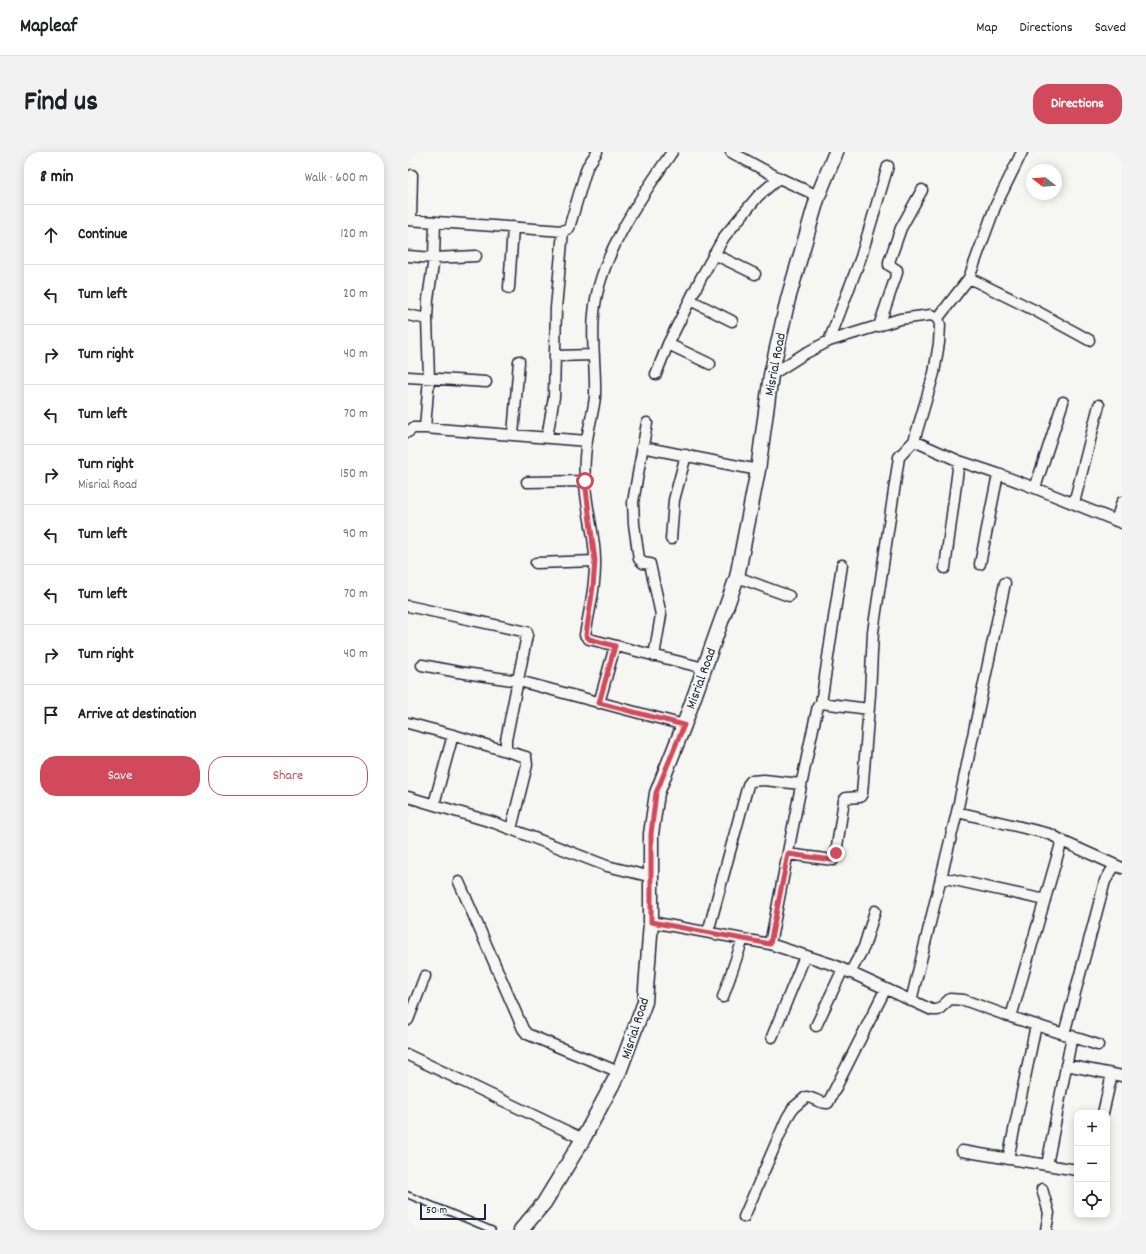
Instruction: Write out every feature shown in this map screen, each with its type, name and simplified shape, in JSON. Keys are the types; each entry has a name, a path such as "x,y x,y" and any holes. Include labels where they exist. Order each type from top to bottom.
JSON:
{"main road":[{"name":"Misrial Road","path":"521,1230 544,1203 583,1139 620,1072 645,1002 651,922 651,834 656,793 684,725 738,577 758,470 771,375 788,299 818,196 836,152"}],"street":[{"path":"412,175 410,220 563,231 569,228 587,167 597,152"},
{"path":"672,152 622,231 605,267 598,290 594,313 593,338 595,397 587,441 585,481 595,561 586,635 589,639 704,668"},
{"path":"938,318 969,278 995,208 1022,152"},
{"path":"735,153 779,178 818,196"},
{"path":"829,341 861,257 888,166"},
{"path":"656,374 668,344 724,237 758,196 779,178"},
{"path":"879,326 897,273 896,268 891,266 889,262 901,228 922,190"},
{"path":"425,428 429,378 427,319 428,299 434,258 435,222"},
{"path":"509,288 513,227"},
{"path":"547,437 554,397 556,308 563,231"},
{"path":"714,254 755,274"},
{"path":"408,256 434,258 476,256"},
{"path":"969,278 1036,311 1089,340"},
{"path":"690,300 732,321"},
{"path":"408,315 427,319"},
{"path":"771,375 804,354 829,341 908,318 931,315 938,318"},
{"path":"788,854 832,860 834,858 844,800 846,798 860,797 862,794 869,709 873,632 899,457 914,441 934,373 940,344 940,325 938,318"},
{"path":"668,344 710,364"},
{"path":"554,356 594,355"},
{"path":"513,435 519,361"},
{"path":"408,376 486,382"},
{"path":"1035,488 1063,402"},
{"path":"1074,503 1099,405"},
{"path":"647,423 633,502 634,524 640,560 643,563 650,564 661,615 654,656"},
{"path":"408,432 413,428 425,428 587,441"},
{"path":"914,441 959,461 1035,488 1119,522 1122,502"},
{"path":"642,446 758,470"},
{"path":"671,539 674,500 686,456"},
{"path":"945,568 959,461"},
{"path":"980,564 998,474"},
{"path":"527,482 585,481"},
{"path":"536,563 595,561"},
{"path":"770,944 801,784 818,706 821,703 842,565"},
{"path":"738,577 789,596"},
{"path":"911,1001 957,812 1004,583"},
{"path":"408,606 527,632 519,681 506,740 506,751"},
{"path":"599,703 615,646"},
{"path":"422,665 519,681 684,725"},
{"path":"821,703 869,709"},
{"path":"408,723 453,735 526,758 527,765 511,829"},
{"path":"434,804 453,735"},
{"path":"708,932 748,785 751,781 764,780 801,784"},
{"path":"408,797 511,829 607,866 652,877"},
{"path":"957,812 1050,834 1066,843 1118,866 1105,881 1068,1035 1066,1065 1047,1165"},
{"path":"1012,1017 1062,840"},
{"path":"942,876 1045,900"},
{"path":"459,882 523,1029 527,1034 620,1072"},
{"path":"816,1026 847,971 864,946 875,911"},
{"path":"651,922 770,944 834,965 885,990 935,1011 950,999 964,1000 1098,1045"},
{"path":"724,997 743,939"},
{"path":"772,1037 805,956"},
{"path":"408,1020 425,976"},
{"path":"744,1217 787,1118 793,1108 806,1097 812,1097 825,1104 830,1100 885,990"},
{"path":"1008,1159 1036,1025"},
{"path":"408,1055 583,1139"},
{"path":"1066,1065 1119,1073 1104,1110"},
{"path":"962,1152 1074,1170"},
{"path":"1042,1189 1049,1213 1046,1230"}],"lane":[{"path":"408,1194 492,1230"}],"route":[{"path":"585,481 595,561 586,635 589,639 615,646 599,703 684,725 656,793 651,834 651,922 770,944 788,854 833,860 836,853"}]}
